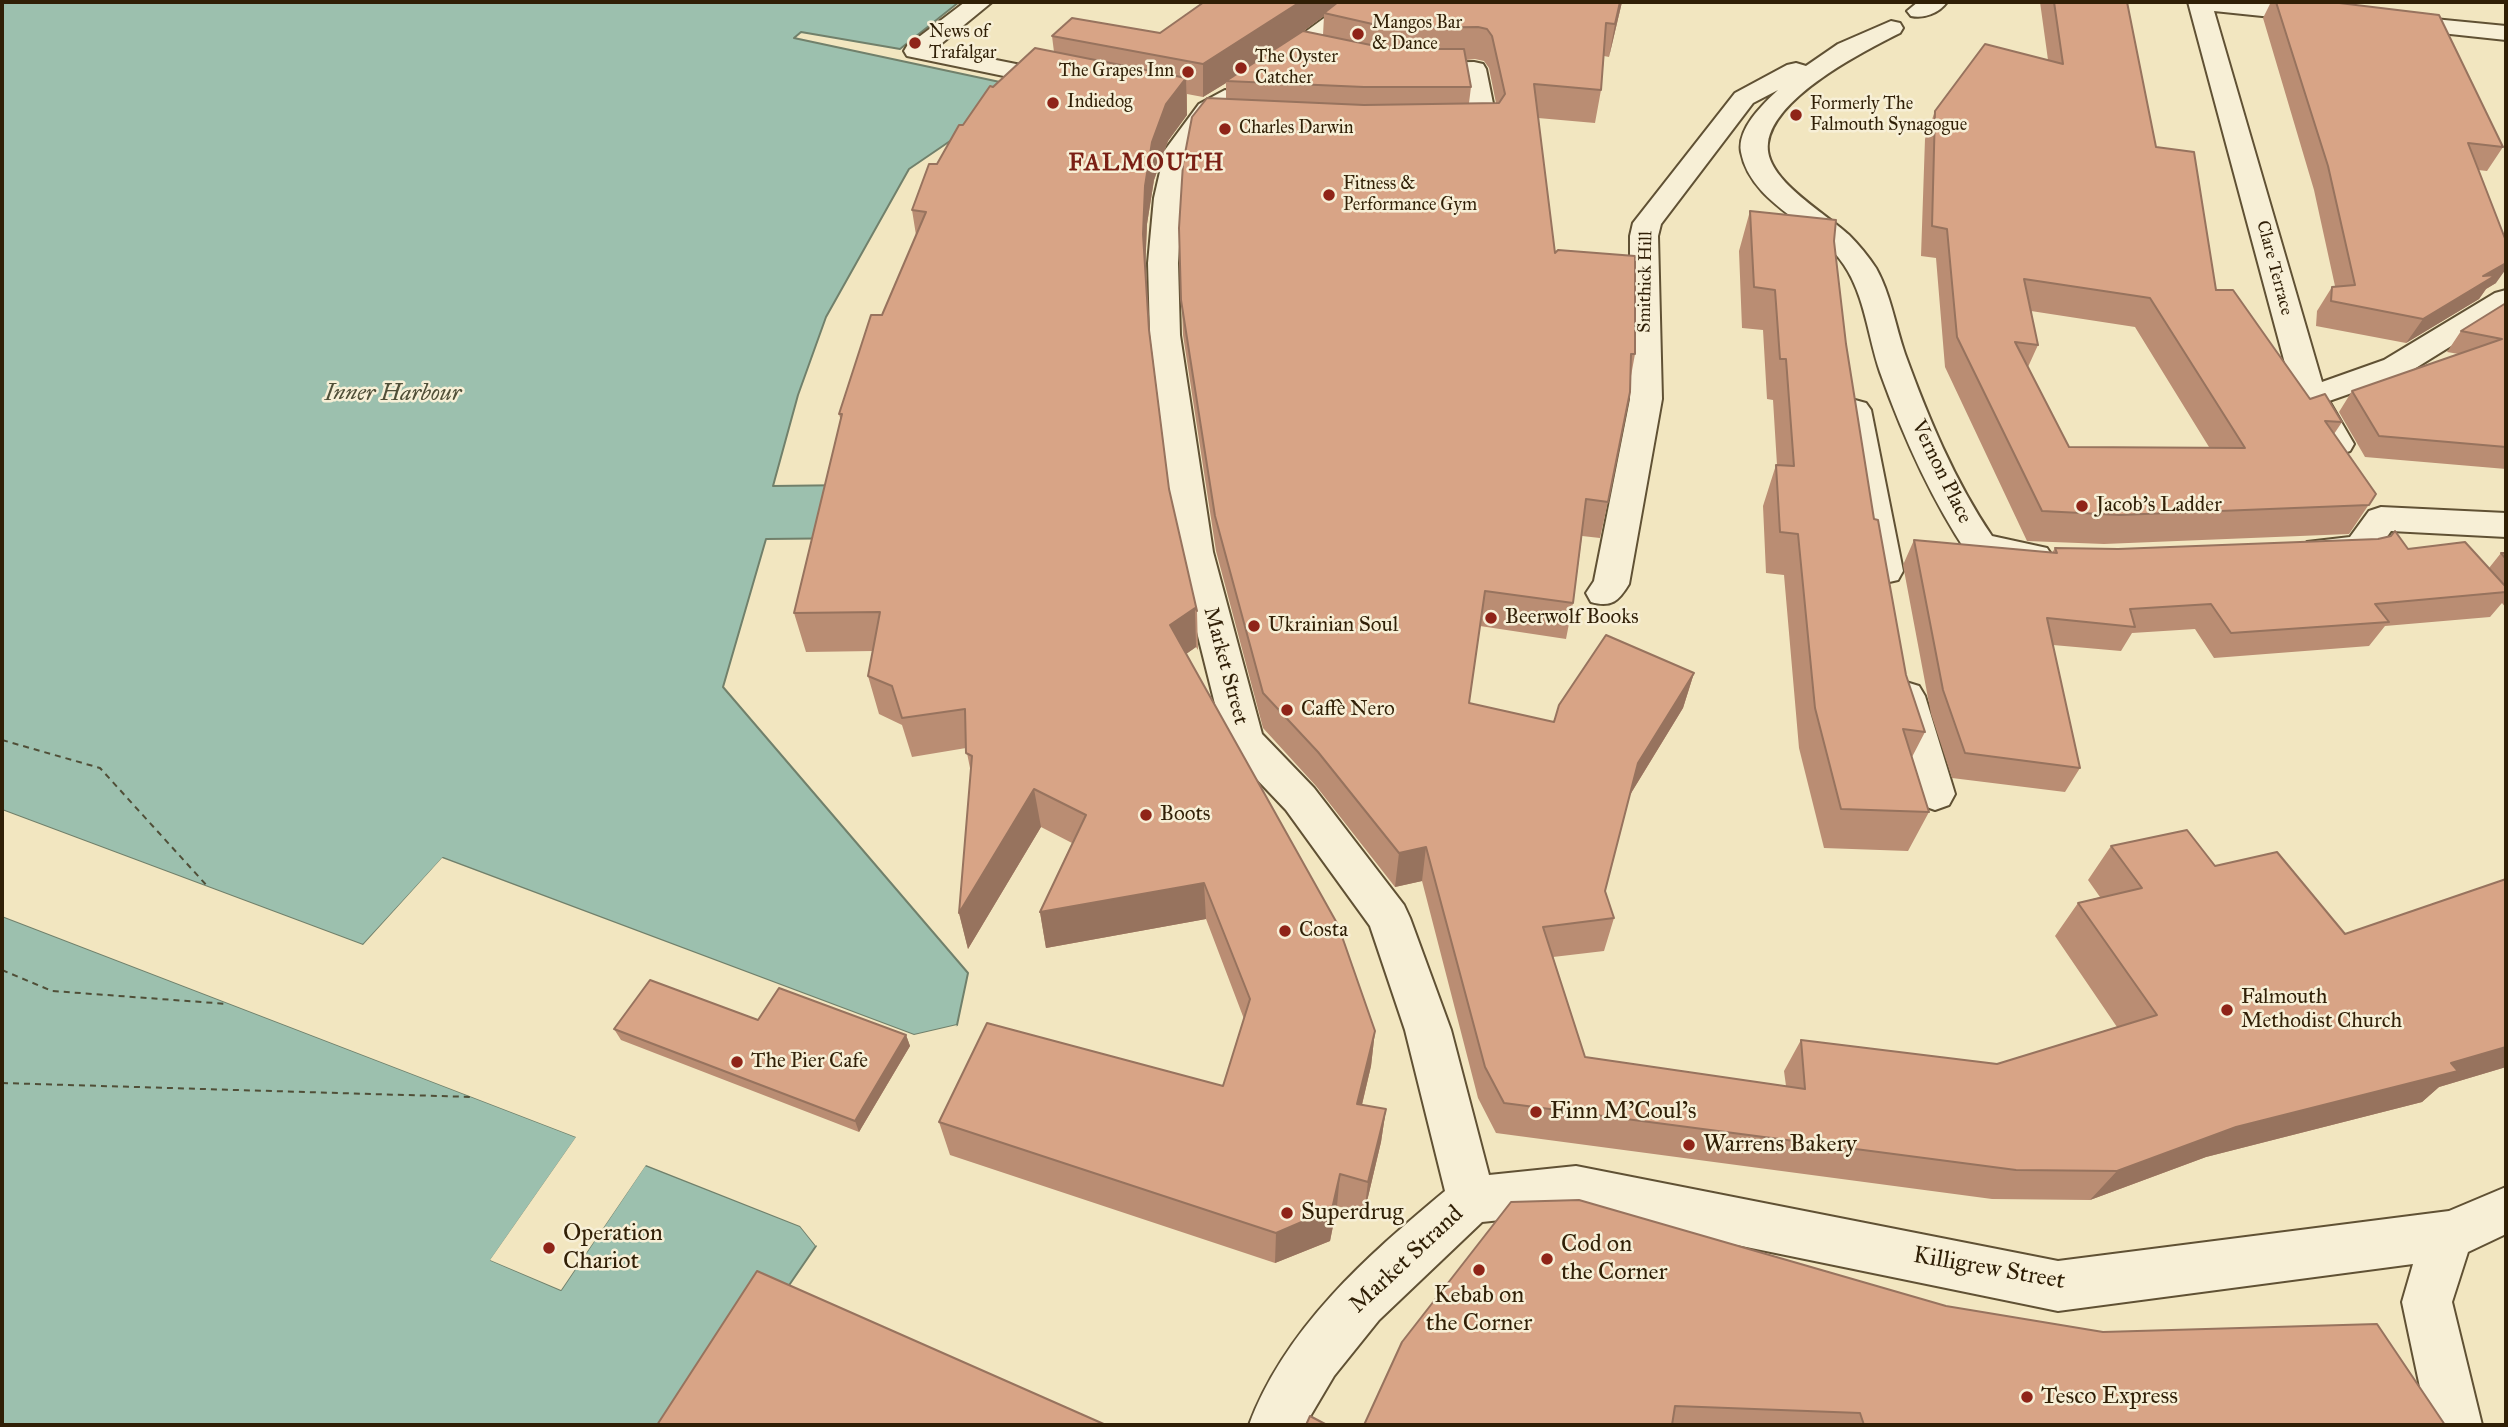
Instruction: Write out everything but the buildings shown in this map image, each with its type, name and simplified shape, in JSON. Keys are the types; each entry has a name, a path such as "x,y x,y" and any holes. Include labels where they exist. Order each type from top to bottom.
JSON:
{"street":[{"path":"979,2 916,51 1089,85"},
{"path":"1196,111 1251,82 1361,2"},
{"path":"2201,2 2338,16"},
{"name":"Clare Terrace","path":"2201,2 2310,397 2368,495"},
{"path":"2365,19 2498,40"},
{"name":"Vernon Place","path":"1891,28 1834,58 1765,117 1754,145 1762,171 1772,185 1842,244 1856,260 1873,293 1888,348 1912,412 1957,514 1980,545 2037,558 2064,558"},
{"path":"1298,50 1324,55"},
{"name":"Smithick Hill","path":"1604,593 1611,584 1646,399 1644,236 1647,223 1744,98 1768,82 1834,58"},
{"path":"1388,70 1474,69 1485,128 1430,128"},
{"path":"1196,111 1239,123"},
{"name":"Market Street","path":"1196,111 1178,150 1168,198 1163,263 1164,335 1195,552 1244,740 1300,799 1389,918 1428,1030 1471,1200"},
{"path":"1842,244 1839,281 1842,306"},
{"path":"2310,397 2395,367 2506,299"},
{"path":"1851,384 1891,606"},
{"path":"2293,552 2360,550 2368,495 2506,525"},
{"path":"1900,661 1909,715 1935,794"},
{"name":"Killigrew Street","path":"1471,1200 1576,1189 2058,1286 2451,1235 2506,1210"},
{"name":"Market Strand","path":"1276,1425 1297,1384 1334,1331 1388,1271 1471,1200"},
{"path":"2451,1235 2436,1268 2427,1302 2445,1393 2455,1425"}],"water":[{"name":"Inner Harbour","path":"2,2 959,2 900,49 801,32 794,38 1028,88 909,169 826,317 798,395 773,486 852,485 865,538 766,539 723,687 968,973 957,1025 914,1035 443,858 363,945 2,810"},
{"path":"2,916 577,1137 491,1260 561,1290 645,1165 800,1226 816,1246 693,1425 2,1425"}],"pier":[{"path":"2,810 363,945 442,858 914,1035 957,1025 954,1029 913,1039 443,862 363,949 2,813"},
{"path":"2,913 579,1134 580,1139 496,1258 560,1286 645,1162 801,1223 818,1243 816,1246 800,1226 646,1165 561,1290 490,1260 576,1137 2,916"}],"ferry route":[{"path":"2,740 100,768 209,888"},
{"path":"2,970 52,991 228,1004"},
{"path":"2,1083 472,1097"}],"place":[{"name":"Mangos Bar & Dance","path":"1358,34"},
{"name":"News of Trafalgar","path":"915,43"},
{"name":"The Oyster Catcher","path":"1241,68"},
{"name":"The Grapes Inn","path":"1188,72"},
{"name":"Indiedog","path":"1053,103"},
{"name":"Formerly The Falmouth Synagogue","path":"1796,115"},
{"name":"Charles Darwin","path":"1225,129"},
{"name":"Fitness & Performance Gym","path":"1329,195"},
{"name":"Jacob's Ladder","path":"2082,506"},
{"name":"Beerwolf Books","path":"1491,618"},
{"name":"Ukrainian Soul","path":"1254,626"},
{"name":"Caffè Nero","path":"1287,710"},
{"name":"Boots","path":"1146,815"},
{"name":"Costa","path":"1285,931"},
{"name":"Falmouth Methodist Church","path":"2227,1010"},
{"name":"The Pier Cafe","path":"737,1062"},
{"name":"Finn M'Coul's","path":"1536,1112"},
{"name":"Warrens Bakery","path":"1689,1145"},
{"name":"Superdrug","path":"1287,1213"},
{"name":"Operation Chariot","path":"549,1248"},
{"name":"Cod on the Corner","path":"1547,1259"},
{"name":"Kebab on the Corner","path":"1479,1270"},
{"name":"Tesco Express","path":"2027,1397"}],"district":[{"name":"FALMOUTH","path":"1147,164"}]}
